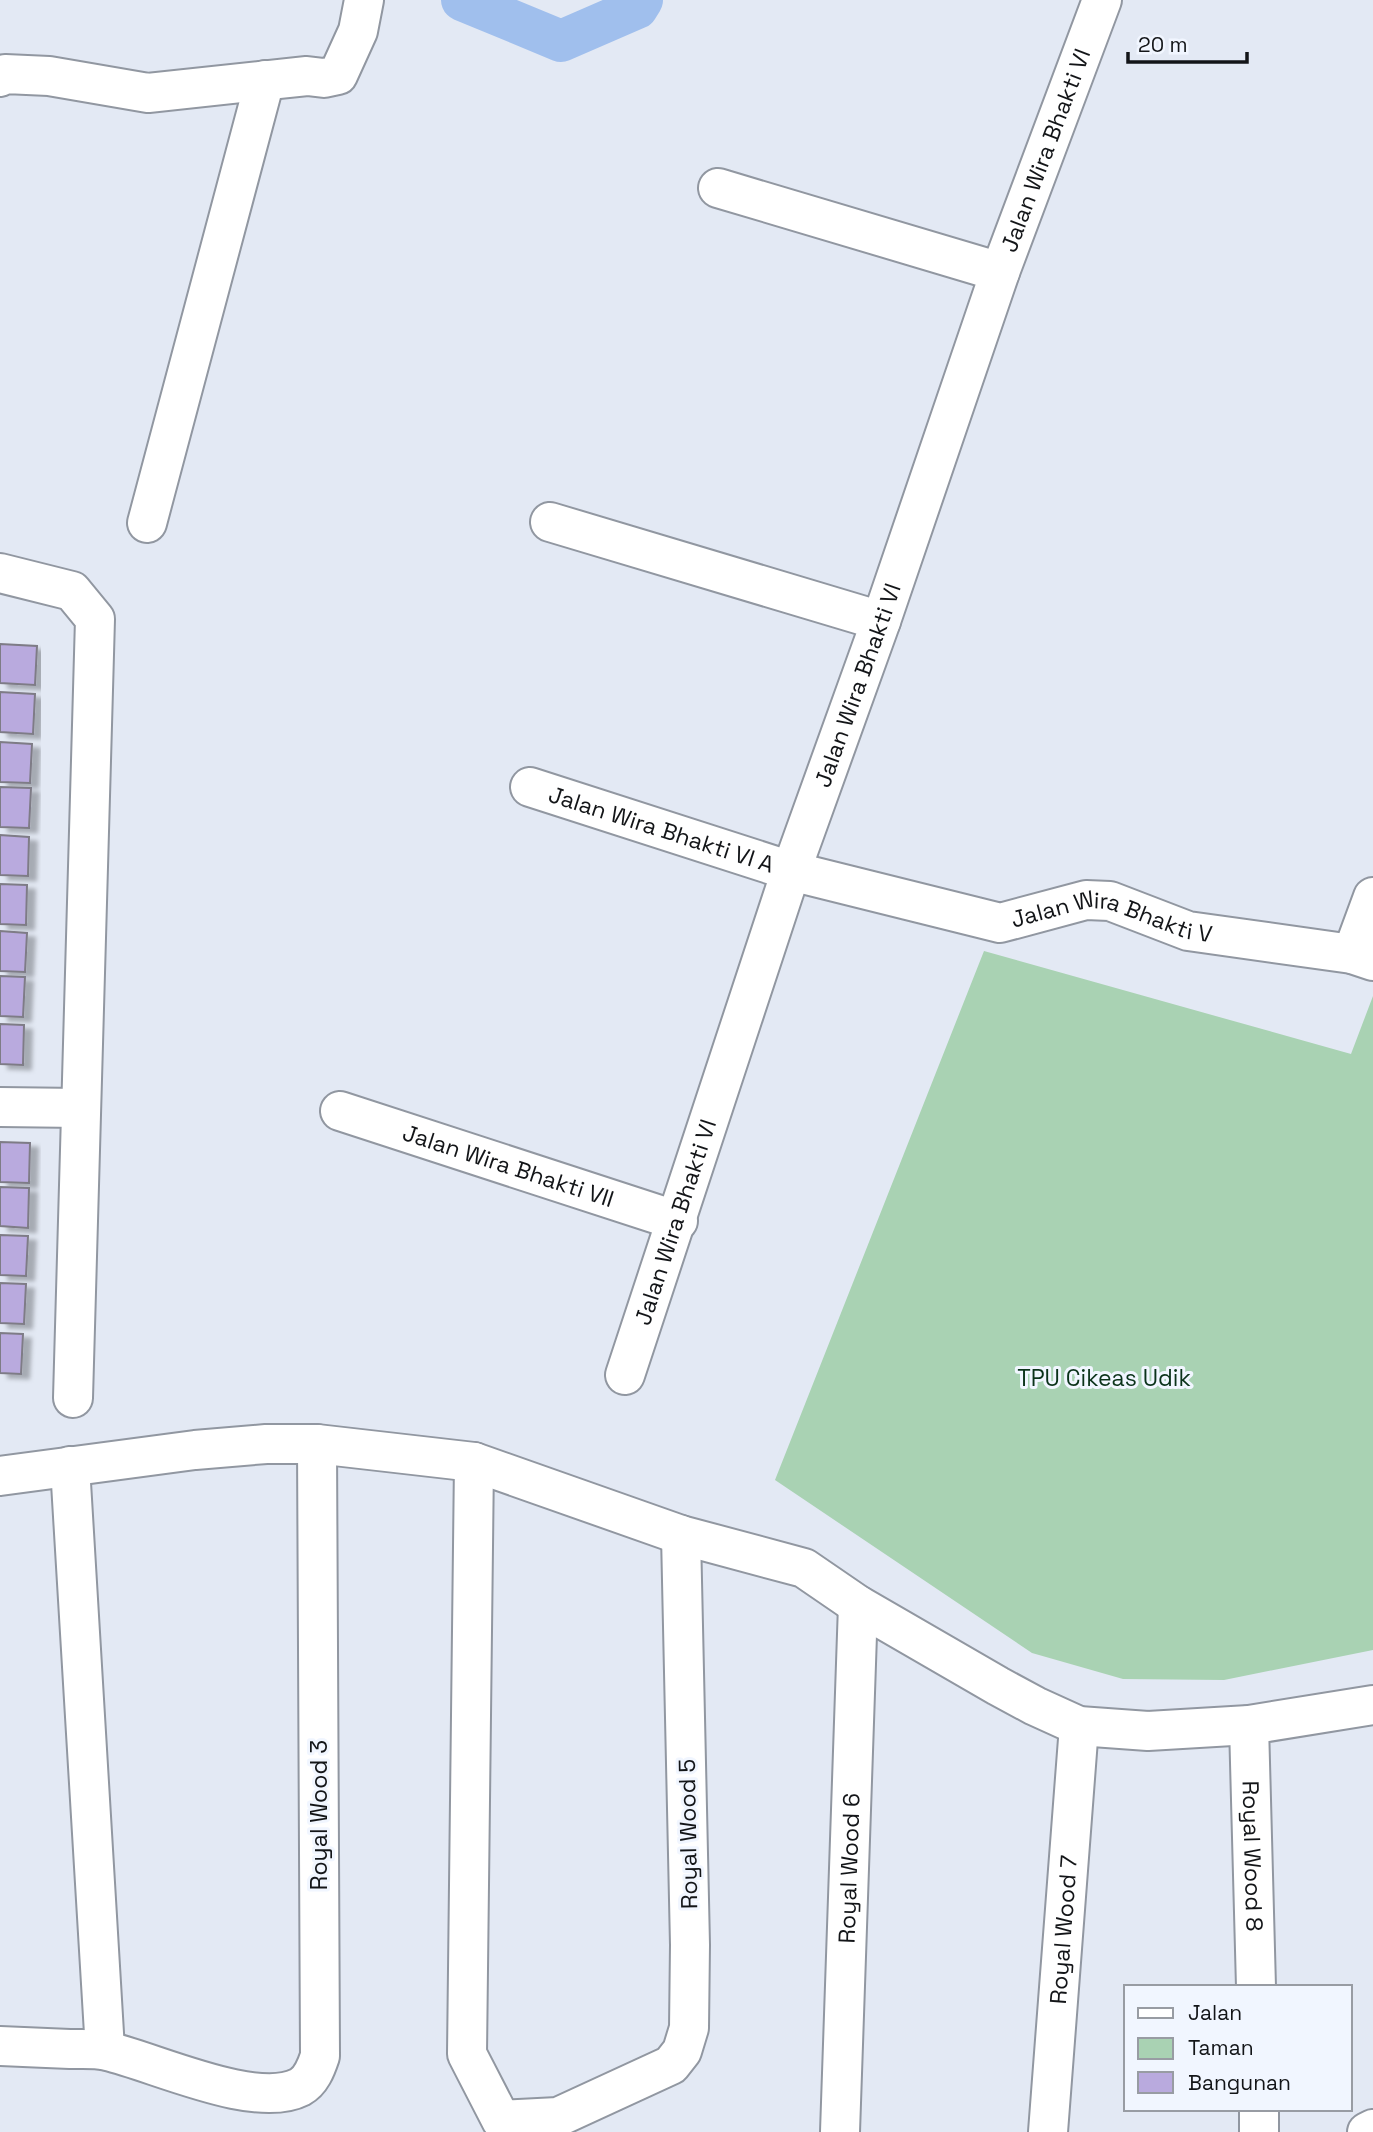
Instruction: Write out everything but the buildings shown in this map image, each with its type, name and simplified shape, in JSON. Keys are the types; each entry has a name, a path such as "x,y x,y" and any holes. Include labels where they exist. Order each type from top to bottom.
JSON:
{"street":[{"path":"0,77 5,74 50,76 148,93 338,75 358,31 364,0"},
{"name":"Jalan Wira Bhakti VI","path":"625,1375 678,1221 791,871 881,621 1000,272 1102,0"},
{"path":"148,523 265,80"},
{"path":"718,188 1000,272"},
{"path":"550,522 881,621"},
{"path":"0,573 72,591 95,618 73,1398"},
{"name":"Jalan Wira Bhakti VI A","path":"530,788 791,871"},
{"name":"Jalan Wira Bhakti V","path":"791,871 1000,923 1086,900 1110,901 1188,931 1362,958"},
{"path":"1362,958 1373,897"},
{"path":"0,1107 80,1108"},
{"name":"Jalan Wira Bhakti VII","path":"340,1111 678,1221"},
{"path":"0,1476 266,1444 317,1444 474,1462 681,1535 804,1568 858,1605 1035,1706 1079,1726 1148,1731 1249,1725 1373,1705"},
{"name":"Royal Wood 3","path":"0,2046 105,2050 211,2083 256,2093 288,2091 308,2081 320,2056 317,1444"},
{"name":"Royal Wood 5","path":"474,1462 467,2054 500,2120 558,2117 671,2065 682,2050 689,2028 690,1945 681,1535"},
{"path":"70,1466 105,2050"},
{"name":"Royal Wood 6","path":"840,2132 858,1605"},
{"name":"Royal Wood 8","path":"1249,1725 1255,1985"},
{"name":"Royal Wood 7","path":"1048,2132 1079,1726"},
{"path":"1258,2111 1259,2132"}],"green space":[{"name":"TPU Cikeas Udik","path":"984,951 1351,1054 1373,996 1373,1650 1224,1680 1123,1679 1032,1653 775,1480"}],"waterway":[{"path":"462,0 561,41 637,8 642,0"}]}
